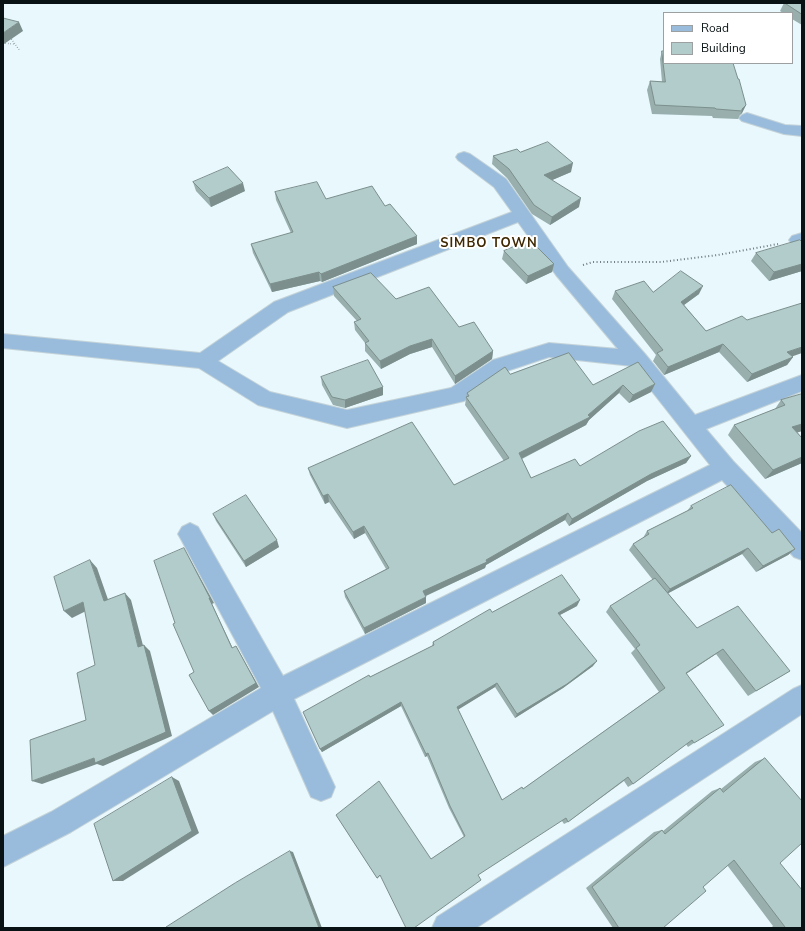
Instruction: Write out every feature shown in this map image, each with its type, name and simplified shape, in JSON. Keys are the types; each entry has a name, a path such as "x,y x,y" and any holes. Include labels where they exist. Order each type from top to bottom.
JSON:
{"street":[{"path":"747,118 784,129 802,131"},
{"path":"464,157 500,183 562,271 638,359 725,468 802,549"},
{"path":"202,361 281,307 522,214"},
{"path":"3,341 202,361 265,400 347,419 457,395 500,364 549,350 638,359"},
{"path":"691,426 802,383"},
{"path":"3,852 61,822 278,693 725,468"},
{"path":"190,534 278,693 321,788"},
{"path":"448,928 802,698"}],"path":[{"path":"7,30 14,44 20,51"},
{"path":"3,43 14,44"},
{"path":"562,271 593,262 661,262 718,255 801,241"}],"building":[{"path":"785,3 802,3 802,14"},
{"path":"3,18 19,22 3,33"},
{"path":"663,64 733,64 746,105 742,111 655,105 650,81 665,82"},
{"path":"548,142 573,163 544,175 581,198 552,217 534,205 509,169 493,156 517,149 520,152"},
{"path":"228,167 243,183 209,198 193,182"},
{"path":"317,182 326,199 372,186 385,206 390,204 417,236 321,274 319,272 270,284 251,244 293,232 275,192"},
{"path":"530,240 554,264 528,276 504,251"},
{"path":"800,240 802,242 802,264 774,272 756,253"},
{"path":"681,271 703,286 681,302 706,331 742,316 747,320 802,303 802,347 787,352 793,357 752,374 723,344 668,367 657,353 663,350 615,291 644,281 653,292"},
{"path":"371,273 396,299 429,287 459,327 474,322 493,351 455,376 432,339 410,346 380,361 365,343 369,341 354,322 361,319 333,287"},
{"path":"569,353 593,385 638,362 655,384 633,395 623,385 588,415 590,417 519,453 531,478 575,459 580,466 639,431 663,421 691,456 651,474 572,519 568,513 486,560 487,562 423,591 426,597 364,628 344,591 389,568 364,526 353,532 328,494 323,496 308,468 412,422 454,485 509,458 466,397 469,396 467,393 505,367 510,374"},
{"path":"368,360 383,387 345,400 332,397 321,377"},
{"path":"802,394 802,424 792,427 802,438 802,457 773,470 734,425 785,405 781,400"},
{"path":"731,485 772,533 779,529 795,549 763,566 748,548 670,589 633,544 649,534 647,531 693,508 691,506"},
{"path":"246,495 277,540 244,561 213,514"},
{"path":"184,548 210,598 232,648 236,646 256,683 209,711 189,675 194,672 173,624 175,623 154,561"},
{"path":"90,560 104,601 125,593 138,647 144,645 166,732 95,763 94,758 32,781 30,740 86,720 77,673 95,665 83,602 64,611 54,577"},
{"path":"562,575 580,600 558,613 597,661 567,684 517,714 497,683 457,707 502,800 522,787 523,789 665,688 636,648 640,645 610,606 655,578 697,628 738,606 790,671 756,691 723,649 686,673 724,725 694,743 692,740 633,784 628,777 568,822 566,818 478,875 481,880 414,928 406,928 380,875 377,878 336,815 379,781 431,859 465,836 450,806 428,753 426,754 401,702 320,749 303,712 369,675 370,677 434,645 433,642 490,609 492,612"},
{"path":"765,758 802,801 802,843 780,863 802,890 802,928 784,928 785,927 734,860 703,887 706,891 663,928 619,928 592,887 662,830 665,834 720,788 723,792"},
{"path":"172,777 192,831 113,881 94,824"},
{"path":"290,851 319,928 166,928 235,883"}],"district":[{"name":"SIMBO TOWN","path":"489,244"}]}
